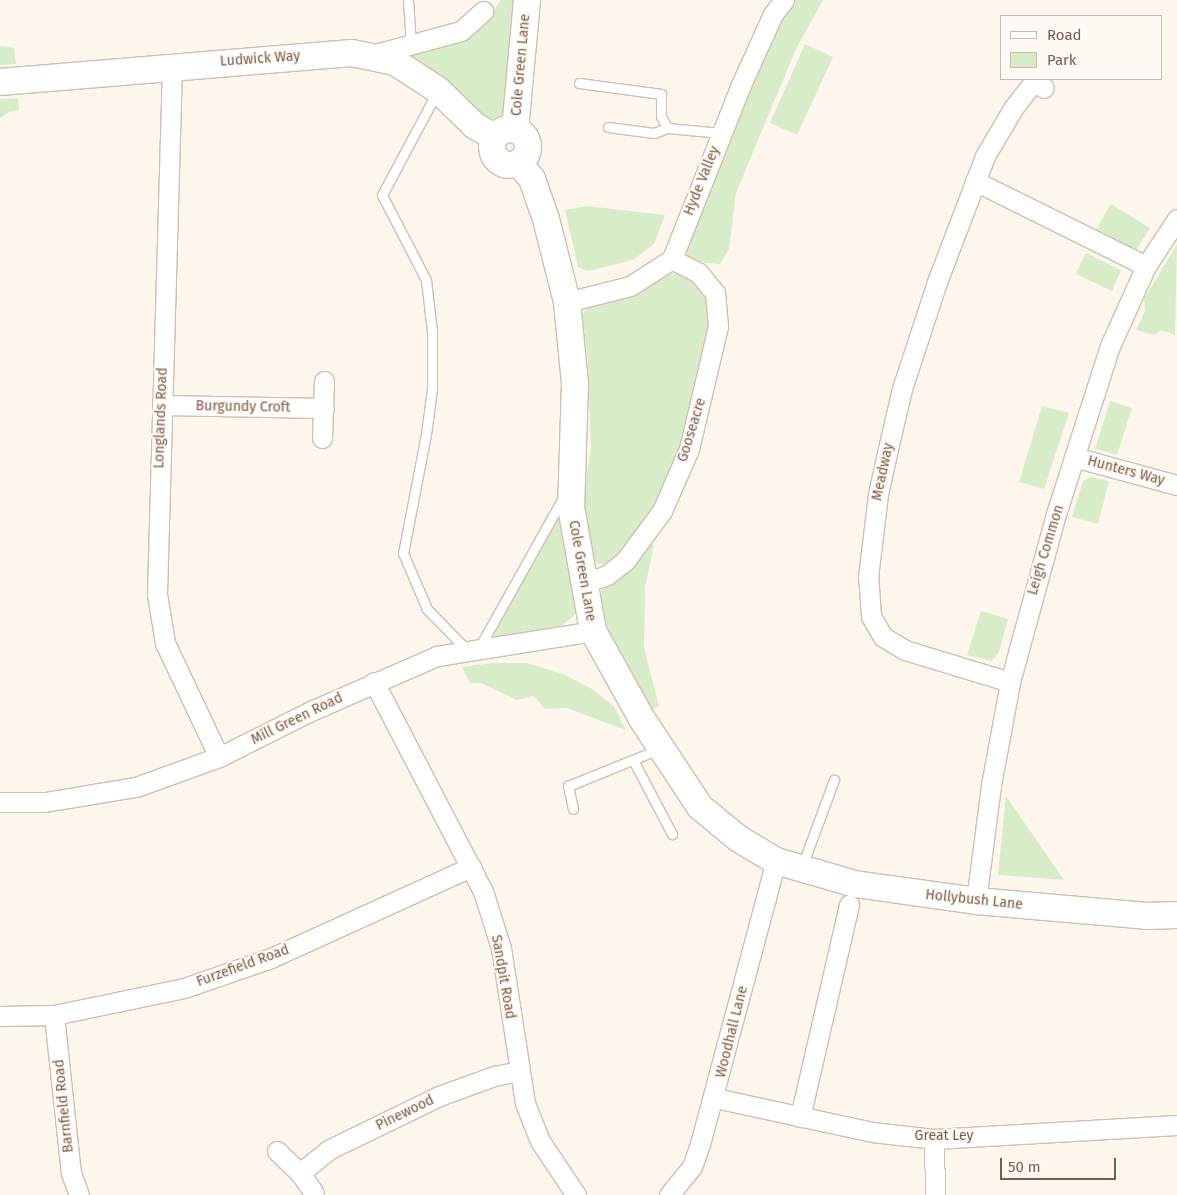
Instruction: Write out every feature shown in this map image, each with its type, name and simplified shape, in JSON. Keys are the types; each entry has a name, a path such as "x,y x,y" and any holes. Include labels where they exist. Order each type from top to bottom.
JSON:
{"street":[{"name":"Cole Green Lane","path":"527,0 505,133 493,152 498,161 508,165 519,163 532,179 546,219 567,302 575,383 571,483 574,535 593,631 688,792 715,821 776,860"},
{"name":"Hyde Valley","path":"672,259 722,132 773,14 784,0"},
{"path":"372,55 461,30 483,11"},
{"name":"Ludwick Way","path":"0,82 172,66 352,53 372,55 395,62 438,90 475,126 505,133"},
{"name":"Longlands Road","path":"172,66 157,594 165,644 219,757"},
{"name":"Meadway","path":"1010,682 893,644 883,637 876,626 869,602 869,550 878,494 902,389 937,282 975,181 985,156 1014,107 1034,81 1044,88"},
{"path":"975,181 1146,266"},
{"name":"Leigh Common","path":"976,900 990,785 1010,682 1074,457 1110,346 1146,266 1177,219"},
{"path":"567,302 630,286 672,259"},
{"name":"Gooseacre","path":"584,583 607,576 626,561 662,511 689,449 709,373 718,326 717,310 715,292 699,273 672,259"},
{"path":"322,438 324,381"},
{"name":"Burgundy Croft","path":"162,405 324,408"},
{"name":"Hunters Way","path":"1074,457 1177,485"},
{"name":"Mill Green Road","path":"0,802 45,802 136,786 219,757 416,663 473,649 593,631"},
{"name":"Sandpit Road","path":"374,682 483,891 501,948 525,1103 540,1141 576,1195"},
{"name":"Hollybush Lane","path":"776,860 855,884 976,900 1146,916 1177,915"},
{"name":"Woodhall Lane","path":"669,1195 692,1167 715,1098 776,860"},
{"name":"Furzefield Road","path":"0,1016 54,1016 184,988 271,958 471,866"},
{"path":"800,1117 849,905"},
{"name":"Barnfield Road","path":"54,1016 71,1173 79,1195"},
{"name":"Pinewood","path":"300,1173 330,1149 426,1102 494,1076 519,1071"},
{"name":"Great Ley","path":"715,1098 872,1132 934,1138 1177,1125"},
{"path":"934,1138 934,1195"},
{"path":"277,1151 300,1173 314,1193"}],"lane":[{"path":"408,0 411,44"},
{"path":"579,83 661,94 661,116 667,128"},
{"path":"438,90 382,194 426,280 432,331 432,389 426,434 403,553 427,609 473,649 571,483"},
{"path":"608,128 654,133 667,128 722,132"},
{"path":"573,808 568,786 661,749"},
{"path":"634,760 672,834"},
{"path":"801,869 834,780"}],"green space":[{"path":"501,0 522,0 508,113 496,119 485,118 406,54 490,15"},
{"path":"791,0 823,0 796,49 736,193 729,249 720,264 699,262 680,254 778,16"},
{"path":"805,44 833,57 797,135 770,123"},
{"path":"0,46 14,48 16,64 0,65"},
{"path":"18,98 19,111 9,112 0,118 0,99"},
{"path":"1111,204 1150,228 1136,250 1096,229"},
{"path":"587,206 665,215 654,244 633,260 588,271 578,267 565,210"},
{"path":"1177,244 1175,335 1161,330 1154,335 1136,330 1145,311 1144,299"},
{"path":"1086,253 1121,270 1112,291 1076,274"},
{"path":"666,274 681,274 693,280 710,301 713,324 679,456 653,517 609,565 599,564 587,557 581,505 591,450 588,359 582,315 589,305 640,290"},
{"path":"1110,401 1132,408 1117,455 1095,449"},
{"path":"1042,406 1069,413 1044,489 1019,482"},
{"path":"1091,477 1109,481 1098,524 1072,517 1083,481"},
{"path":"562,508 579,605 574,616 559,627 491,638"},
{"path":"647,543 654,545 645,587 644,647 659,706 647,711 603,629 599,593 628,567"},
{"path":"981,611 1008,619 999,652 992,661 967,655"},
{"path":"493,663 527,663 563,674 592,689 614,706 626,730 567,708 545,709 534,696 517,700 481,683 470,683 462,667"},
{"path":"1006,796 1064,880 998,875"}]}
